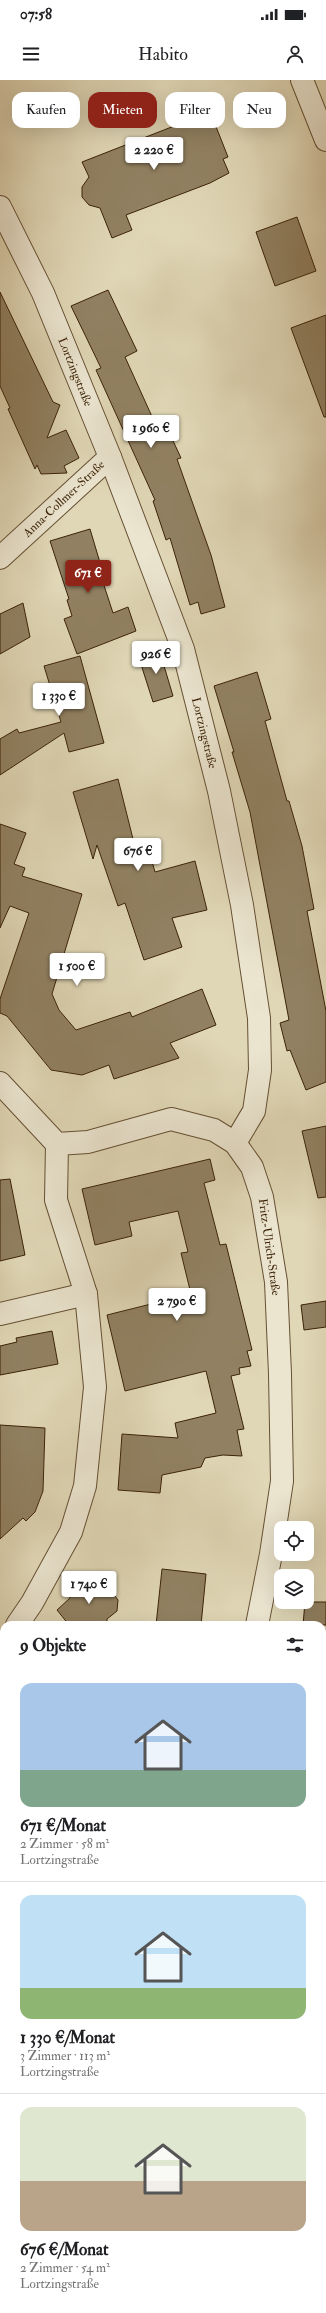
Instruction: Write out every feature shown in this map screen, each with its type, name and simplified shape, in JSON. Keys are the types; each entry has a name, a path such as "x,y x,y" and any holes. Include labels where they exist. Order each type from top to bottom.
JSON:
{"street":[{"path":"302,80 326,140"},
{"name":"Lortzingstraße","path":"0,207 43,293 110,457 183,649 219,790 242,905 259,1018 260,1070 254,1111 235,1143"},
{"name":"Anna-Collmer-Straße","path":"0,558 110,457"},
{"path":"0,1083 57,1144 56,1200 86,1294 95,1387 85,1486 71,1532 32,1603 20,1621"},
{"name":"Fritz-Ulrich-Straße","path":"57,1144 88,1142 171,1119 214,1130 235,1143 252,1167 262,1197 276,1282 280,1374 282,1481 271,1554 258,1621"},
{"path":"0,1314 86,1294"}],"building":[{"path":"169,128 217,128 228,157 223,159 229,173 210,183 126,215 132,230 112,238 100,208 89,205 82,197 82,187 89,177 82,162"},
{"path":"297,217 316,271 275,286 256,232"},
{"path":"108,290 137,351 125,357 154,421 162,417 181,458 177,459 211,555 225,607 201,614 198,602 190,605 170,538 166,540 153,501 155,500 96,370 101,368 71,306"},
{"path":"0,292 53,402 60,405 47,438 66,430 79,458 64,466 67,473 41,474 37,465 35,469 8,409 10,408 0,386"},
{"path":"326,315 326,417 324,417 291,328"},
{"path":"90,529 101,566 98,567 113,613 128,607 136,631 77,654 64,619 72,616 67,600 69,599 50,541"},
{"path":"23,603 30,637 0,654 0,614"},
{"path":"159,649 173,696 153,702 138,655"},
{"path":"80,656 104,743 69,752 64,733 0,775 0,739 17,729 19,733 61,722 44,666"},
{"path":"257,672 271,719 265,721 287,801 289,801 302,846 314,909 307,911 326,1011 326,1082 306,1090 290,1050 287,1051 280,1023 289,1020 250,812 214,686"},
{"path":"118,779 137,855 149,851 155,872 195,861 207,910 172,918 182,947 144,960 125,903 118,906 97,845 93,859 73,792"},
{"path":"0,824 26,833 14,864 25,868 22,876 82,894 52,994 59,1010 76,1030 130,1012 132,1017 202,989 216,1025 170,1043 179,1058 114,1079 109,1065 82,1075 51,1070 7,1016 0,1013 0,999 29,913 10,906 0,928"},
{"path":"326,1126 326,1197 318,1198 302,1131"},
{"path":"210,1159 215,1180 204,1183 220,1245 226,1244 252,1350 247,1351 251,1366 239,1368 240,1374 231,1376 244,1429 237,1430 242,1456 223,1455 205,1458 201,1467 162,1475 160,1493 118,1490 122,1434 178,1438 175,1423 216,1413 206,1371 125,1391 107,1315 191,1294 181,1253 188,1252 178,1211 129,1222 132,1236 95,1245 82,1189"},
{"path":"10,1179 25,1255 0,1261 0,1180"},
{"path":"326,1301 326,1327 304,1330 301,1305"},
{"path":"52,1331 58,1364 0,1375 0,1346 17,1342 16,1338"},
{"path":"0,1425 45,1428 43,1491 35,1512 26,1521 23,1518 0,1539"},
{"path":"162,1569 206,1574 201,1621 156,1621"},
{"path":"91,1582 102,1582 118,1600 117,1611 107,1619 107,1621 66,1621 57,1610 70,1598 70,1586 86,1587"},
{"path":"314,1602 326,1602 326,1621 303,1621 304,1609 314,1609"}]}
